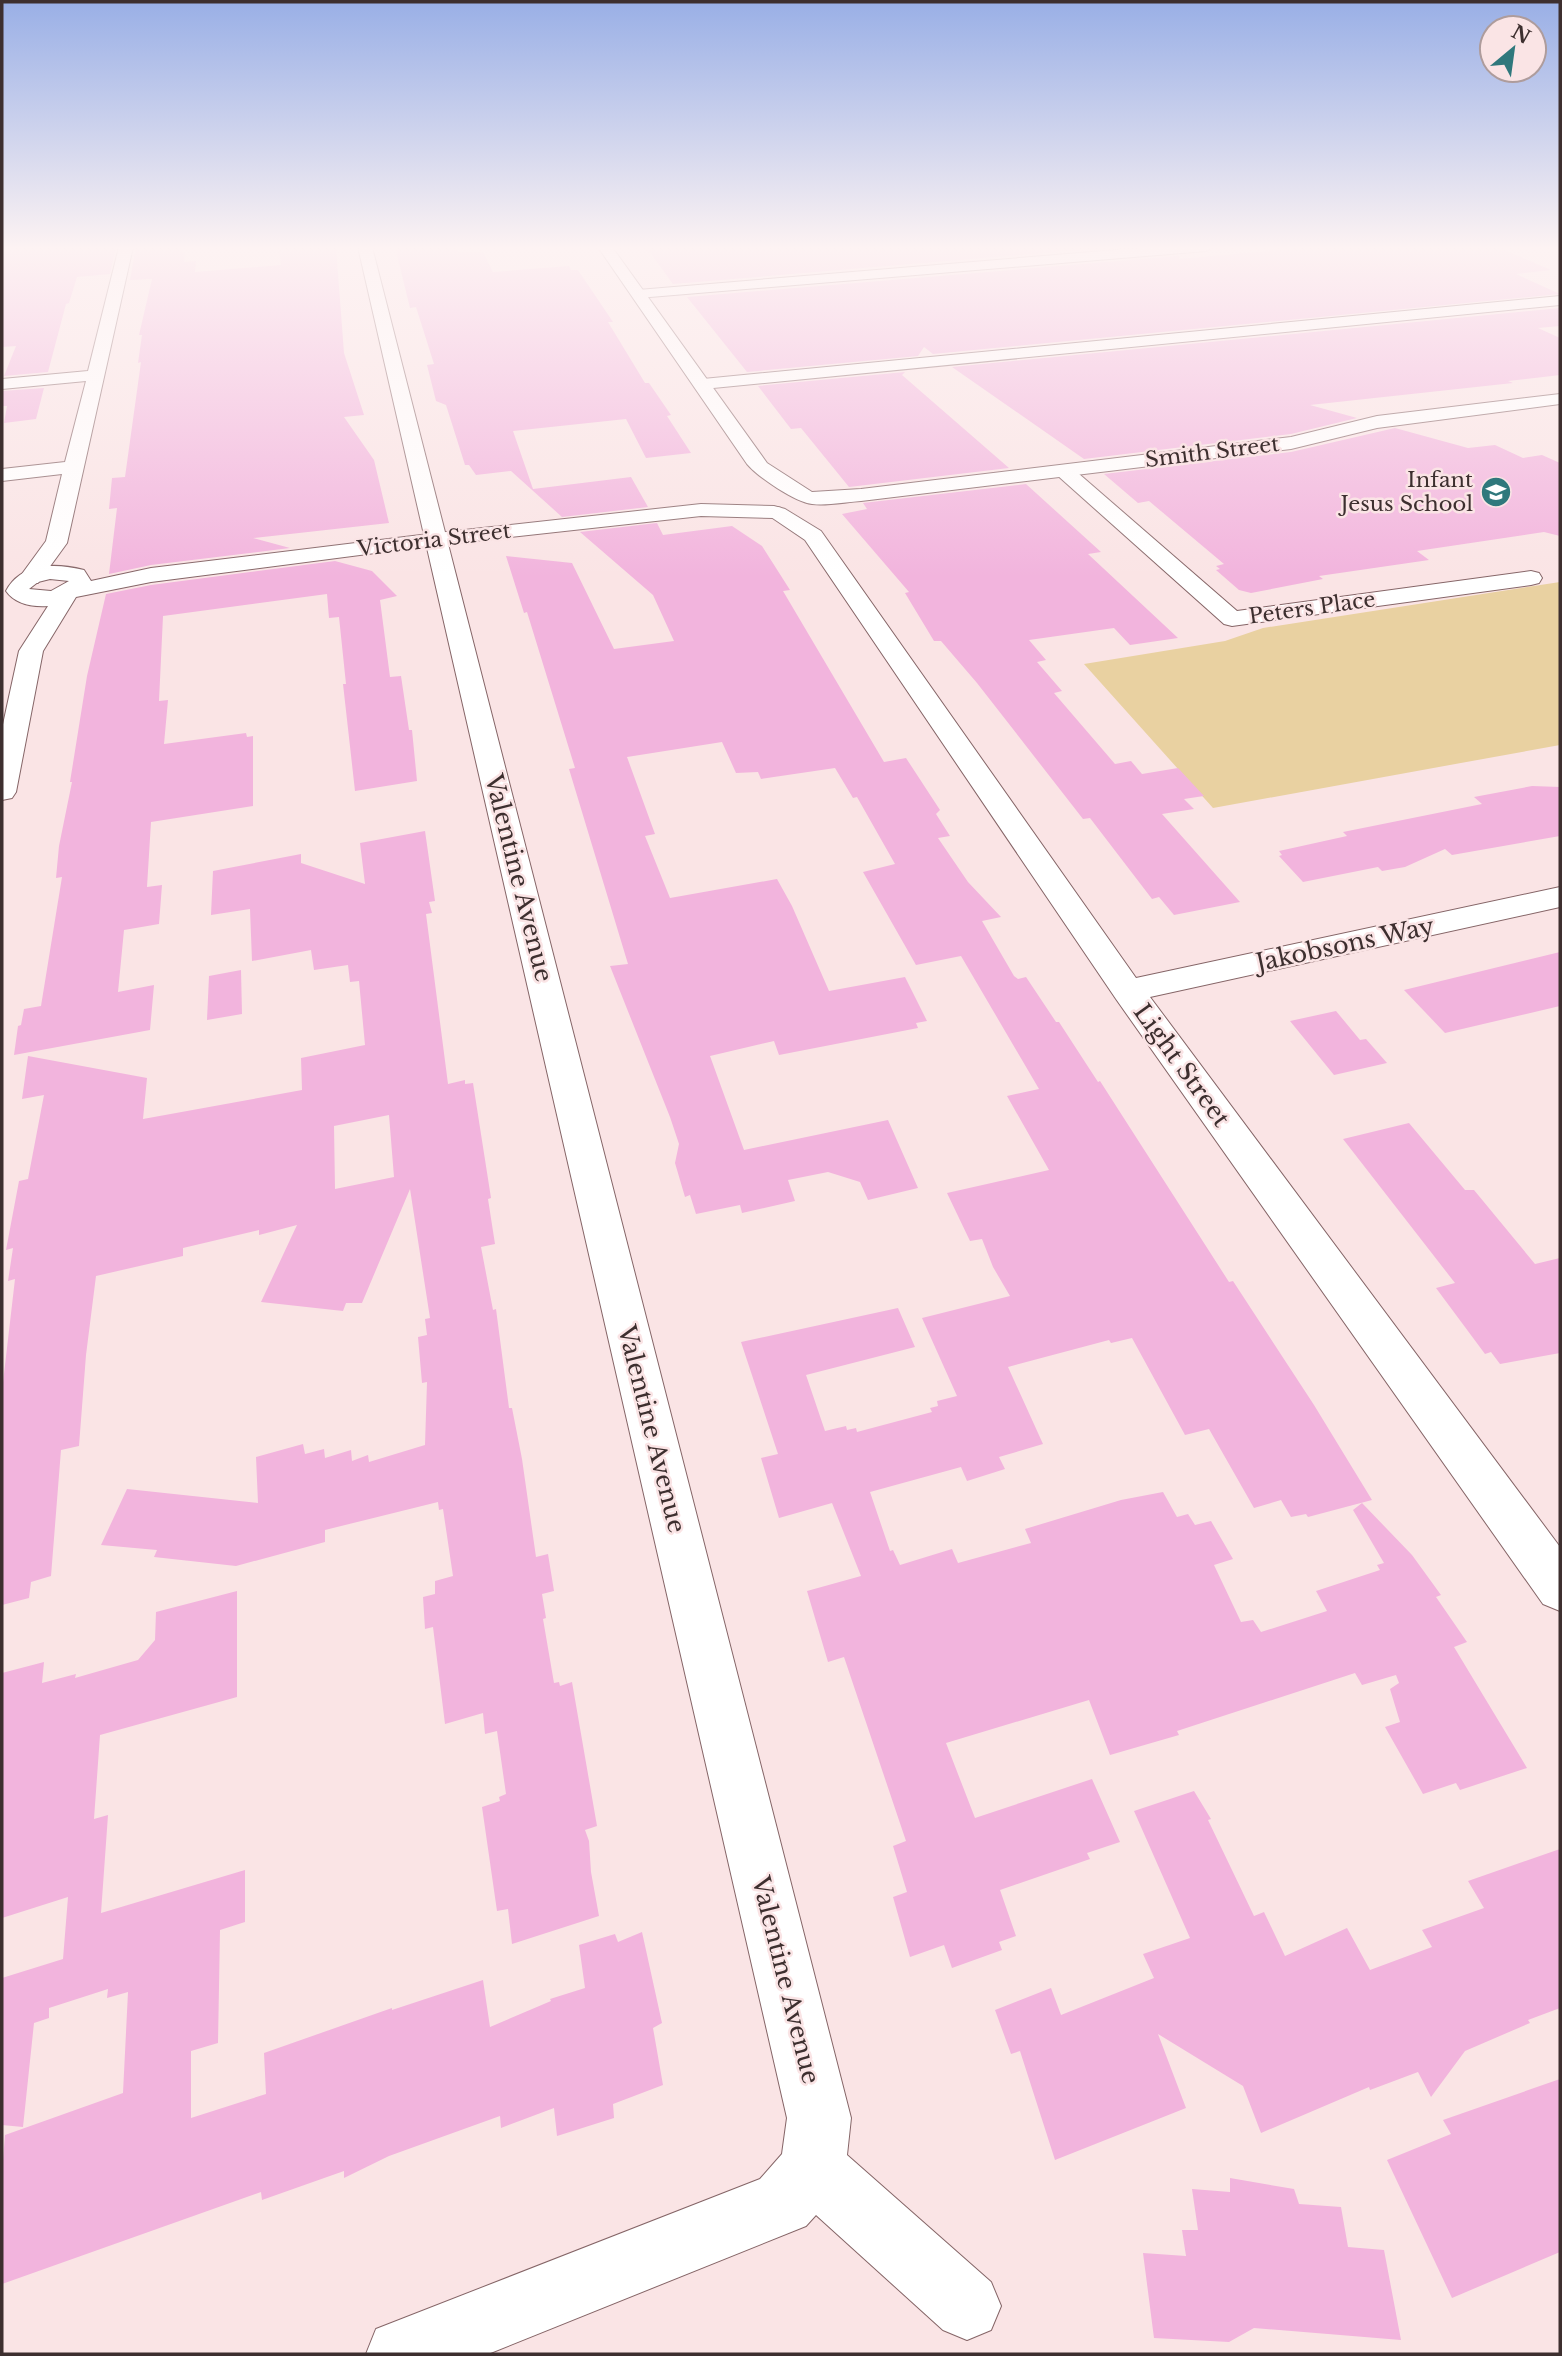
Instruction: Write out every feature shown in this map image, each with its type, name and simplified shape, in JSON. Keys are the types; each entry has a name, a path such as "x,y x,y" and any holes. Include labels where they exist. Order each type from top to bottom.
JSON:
{"street":[{"path":"30,651 17,590 56,543 100,357"},
{"name":"Valentine Avenue","path":"392,357 819,2118 813,2168"},
{"name":"Light Street","path":"683,357 760,467 810,510 1128,990 1560,1587"},
{"path":"703,384 979,357"},
{"path":"2,383 96,375"},
{"name":"Smith Street","path":"771,506 782,494 810,510 861,495 1291,443 1377,422 1560,399"},
{"path":"2,475 74,467"},
{"name":"Light Street","path":"760,467 771,506 810,510"},
{"name":"Peters Place","path":"1064,471 1232,619 1531,578"},
{"name":"Victoria Street","path":"17,590 46,573 71,584 437,539 717,509 771,506"},
{"path":"2,792 6,750 30,651 57,611 71,584 56,543"},
{"name":"Jakobsons Way","path":"1128,990 1559,900"},
{"path":"401,2354 783,2203 813,2168 967,2306"}],"shaded area":[{"path":"1560,582 1560,745 1213,808 1084,664 1225,641 1263,628"}],"building":[{"path":"12,357 52,357 48,372 4,376"},
{"path":"139,357 345,357 364,415 344,417 374,460 389,523 253,538 290,548 151,565 109,574 117,508 109,509 112,478 125,477 141,362 138,363"},
{"path":"432,357 629,357 645,383 649,383 671,415 667,416 691,453 646,458 626,419 513,431 533,489 631,477 648,507 562,517 511,471 476,475 469,465 465,465 446,405 436,401 427,365 434,364"},
{"path":"735,357 908,357 747,372"},
{"path":"1056,357 1560,357 1560,375 1508,381 1513,383 1310,405 1357,418 1291,434 1084,459 952,367"},
{"path":"905,372 902,375 1009,468 849,487 801,428 791,429 758,386"},
{"path":"44,388 36,419 4,423 7,406 2,406 2,391"},
{"path":"1395,428 1468,448 1495,445 1523,458 1542,455 1560,463 1560,536 1544,532 1417,551 1429,560 1319,576 1323,579 1251,593 1239,590 1216,570 1220,569 1216,566 1224,564 1149,501 1138,503 1104,474 1291,452"},
{"path":"1026,484 1101,552 1088,554 1178,638 1130,645 1114,628 1029,640 1046,660 1037,662 1062,691 1054,693 1115,764 1131,761 1142,774 1178,768 1204,796 1184,799 1194,809 1162,814 1240,902 1174,915 1159,897 1152,899 1090,818 1083,819 977,683 941,641 934,641 905,593 909,592 842,514 867,509 863,503"},
{"path":"657,523 663,535 732,526 762,546 790,590 783,591 884,762 906,758 940,810 936,814 950,836 938,838 968,882 1001,917 982,921 1014,976 1018,979 1026,977 1098,1082 1100,1081 1229,1282 1233,1281 1314,1405 1372,1500 1308,1517 1306,1514 1291,1517 1281,1500 1254,1508 1209,1429 1185,1435 1132,1338 1111,1343 1109,1340 1008,1367 1043,1444 999,1457 1005,1469 967,1481 961,1467 870,1492 890,1551 893,1550 900,1565 952,1549 958,1563 1031,1543 1025,1529 1121,1500 1163,1492 1177,1517 1188,1514 1195,1525 1211,1521 1233,1559 1214,1565 1241,1622 1253,1620 1261,1632 1327,1611 1316,1591 1380,1570 1377,1565 1384,1563 1353,1510 1362,1503 1412,1555 1441,1595 1436,1597 1467,1642 1454,1647 1527,1768 1460,1790 1456,1783 1423,1794 1385,1727 1400,1722 1390,1689 1399,1683 1396,1675 1362,1685 1355,1673 1177,1731 1179,1735 1110,1755 1089,1700 946,1743 975,1818 1092,1779 1120,1842 1087,1853 1090,1859 1000,1890 1016,1936 999,1942 1002,1950 952,1968 944,1945 910,1957 893,1897 907,1892 893,1846 906,1841 844,1657 828,1662 807,1591 861,1576 832,1503 779,1518 761,1458 778,1454 741,1342 898,1308 915,1347 806,1375 825,1431 846,1426 847,1430 856,1428 857,1432 932,1412 930,1408 938,1406 937,1401 957,1396 922,1318 1010,1296 993,1267 982,1239 970,1241 947,1193 1049,1170 1007,1096 1039,1089 961,956 916,965 863,872 895,864 857,797 853,798 835,768 761,779 758,772 736,773 722,742 627,757 655,834 645,836 670,898 777,879 792,906 829,991 905,977 927,1021 916,1023 918,1028 779,1055 774,1041 710,1056 744,1150 888,1120 918,1188 868,1200 860,1182 828,1172 788,1180 795,1201 742,1213 740,1205 696,1214 690,1195 685,1197 675,1163 679,1144 670,1117 610,966 628,964 569,769 575,768 527,612 524,613 506,556 572,563 614,649 674,641 653,595 580,532"},
{"path":"335,561 372,571 397,596 380,600 390,677 401,676 409,730 412,730 417,781 355,791 343,684 346,684 339,617 329,618 327,594 163,616 159,701 168,700 164,744 246,733 247,737 253,736 253,806 151,822 147,887 162,885 159,924 124,930 118,992 154,985 150,1030 14,1055 18,1026 21,1025 24,1009 41,1006 62,877 56,878 59,846 72,782 87,676 106,594 151,585"},
{"path":"1532,786 1560,787 1560,836 1452,855 1445,849 1405,867 1382,871 1378,867 1303,882 1279,856 1282,855 1279,851 1347,836 1343,832 1482,804 1474,797"},
{"path":"425,831 435,901 429,902 432,913 426,914 448,1084 465,1080 465,1084 473,1083 491,1198 488,1199 495,1244 481,1247 493,1310 496,1309 509,1408 512,1408 522,1459 536,1557 548,1554 554,1591 542,1594 546,1618 543,1619 554,1683 559,1682 560,1686 572,1682 597,1826 585,1830 589,1841 591,1872 599,1916 512,1944 508,1909 497,1911 482,1807 500,1801 499,1797 506,1794 497,1731 485,1734 483,1713 445,1724 433,1627 425,1629 423,1597 435,1594 435,1581 453,1576 443,1509 439,1510 438,1502 325,1530 325,1542 236,1566 154,1557 157,1550 101,1545 127,1489 258,1503 256,1457 303,1444 305,1454 324,1449 325,1458 351,1450 352,1461 368,1455 369,1462 425,1445 427,1382 422,1383 418,1337 427,1335 425,1319 430,1318 410,1189 362,1303 346,1303 343,1311 261,1302 297,1225 259,1235 259,1230 183,1248 183,1256 96,1276 79,1446 61,1450 51,1576 31,1582 29,1598 2,1605 2,1391 15,1279 8,1281 13,1248 6,1250 19,1181 28,1179 44,1095 22,1099 28,1056 147,1078 143,1119 302,1090 301,1058 365,1045 359,981 350,982 348,965 314,970 311,950 252,961 250,909 211,915 213,871 301,854 301,863 365,884 360,843","holes":["389,1115 394,1177 335,1189 334,1126"]},
{"path":"1560,952 1560,1006 1445,1033 1404,990"},
{"path":"241,970 242,1014 207,1020 209,976"},
{"path":"1336,1011 1360,1040 1366,1039 1387,1063 1334,1075 1290,1021"},
{"path":"1409,1123 1465,1190 1474,1190 1535,1264 1560,1258 1560,1353 1500,1364 1491,1352 1485,1354 1436,1288 1455,1283 1343,1139"},
{"path":"237,1591 237,1697 100,1735 94,1819 108,1815 101,1913 245,1870 245,1922 220,1930 218,2043 191,2051 191,2118 266,2094 264,2053 392,2008 483,1980 490,2027 551,2001 550,1999 585,1988 579,1945 615,1934 618,1942 642,1932 662,2023 653,2028 663,2085 613,2104 614,2118 557,2136 554,2108 501,2128 500,2116 389,2156 344,2178 344,2171 262,2200 261,2192 2,2284 2,2172 5,2135 123,2093 128,1992 107,1998 108,1989 49,2008 49,2018 34,2023 23,2127 2,2125 2,1978 63,1959 68,1897 2,1918 2,1673 44,1662 42,1683 76,1674 75,1678 138,1660 155,1640 156,1612"},
{"path":"1194,1791 1211,1819 1208,1820 1254,1916 1264,1912 1285,1956 1347,1928 1370,1970 1432,1947 1422,1930 1484,1908 1468,1881 1560,1849 1560,2008 1528,2020 1530,2023 1465,2051 1431,2097 1418,2072 1370,2090 1369,2087 1261,2133 1243,2086 1158,2034 1186,2108 1055,2160 1020,2051 1011,2054 995,2010 1051,1988 1061,2015 1154,1978 1143,1954 1190,1938 1134,1811"},
{"path":"1560,2079 1560,2252 1452,2298 1387,2160 1451,2134 1443,2120"},
{"path":"1230,2178 1294,2189 1299,2204 1341,2207 1348,2247 1384,2250 1401,2340 1254,2328 1229,2342 1154,2338 1143,2253 1186,2256 1182,2230 1198,2230 1192,2189 1230,2192"}],"place":[{"name":"Infant Jesus School","path":"1496,492"}]}
